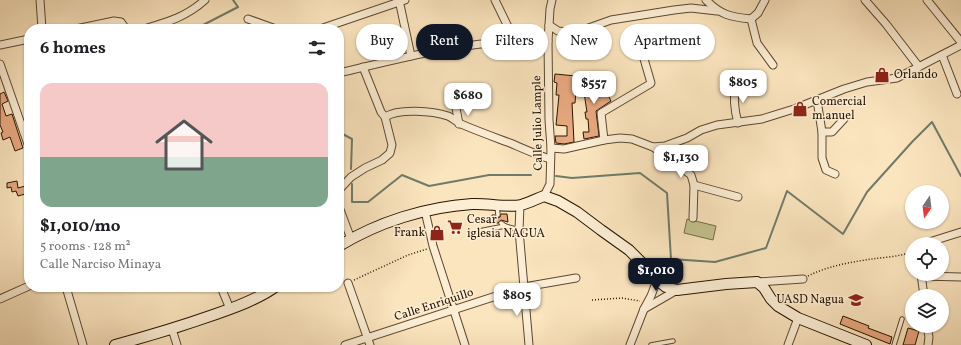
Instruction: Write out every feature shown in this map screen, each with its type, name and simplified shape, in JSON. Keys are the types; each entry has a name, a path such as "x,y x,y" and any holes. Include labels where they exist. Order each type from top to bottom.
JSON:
{"street":[{"path":"40,0 42,24"},
{"path":"162,24 176,20 189,13 206,0"},
{"path":"494,0 506,24"},
{"name":"Calle Julio Lample","path":"544,196 550,184 551,148 549,120 548,42 552,0"},
{"path":"706,0 717,11"},
{"path":"549,25 558,30 569,32 580,31 610,20 691,8 717,11 750,19 758,13 765,0"},
{"path":"865,0 886,24 919,67"},
{"path":"927,0 961,42"},
{"path":"334,24 401,1 411,56"},
{"path":"248,19 262,24"},
{"path":"750,19 758,43 773,65"},
{"path":"100,24 114,21 121,22 122,24"},
{"path":"0,46 24,40"},
{"path":"344,71 431,51 481,44"},
{"path":"653,147 665,146 687,138 701,130 717,125 762,119 867,82 897,78 961,45"},
{"path":"942,55 957,94"},
{"path":"604,140 601,113 651,83 644,60"},
{"path":"0,64 24,132"},
{"path":"344,185 351,177 382,160 390,153 392,145 385,116 381,112 364,67"},
{"path":"736,84 734,106 738,123"},
{"path":"453,92 459,124"},
{"path":"817,100 822,132 822,158 826,170 835,174"},
{"path":"385,116 391,112 403,111 425,112 449,116 459,124 550,159"},
{"path":"822,132 832,132 844,119"},
{"path":"551,148 564,149 620,138 632,139 653,147 691,175 694,185 694,218"},
{"path":"694,185 738,197"},
{"path":"344,243 381,225 425,211 472,204 498,210 520,205 544,196 558,201 577,212 629,250 657,280 666,286 677,290"},
{"path":"520,205 519,230 529,345"},
{"path":"425,211 433,246 464,345"},
{"path":"344,220 351,239"},
{"path":"945,237 961,232"},
{"path":"949,276 961,277"},
{"name":"Calle Enriquillo","path":"345,345 369,341 453,310 524,287 576,278"},
{"path":"644,309 677,290 726,284 803,279"},
{"path":"630,345 657,280"},
{"path":"348,282 369,341"},
{"path":"757,282 764,288 774,302 798,318 866,345"},
{"path":"0,299 24,288"},
{"path":"67,292 83,345"},
{"path":"224,292 230,309"},
{"path":"115,345 172,329 230,309 264,292"},
{"path":"788,345 798,318"},
{"path":"172,329 177,345"},
{"path":"928,333 928,345"}],"lane":[{"path":"501,223 505,226 519,230"},
{"path":"479,231 505,226"},
{"path":"894,345 902,319"},
{"path":"650,345 673,341"}],"path":[{"path":"348,282 433,246"},
{"path":"803,279 814,273 836,266 905,254"},
{"path":"592,300 622,298 648,302"}],"shaded area":[{"path":"687,219 716,226 713,240 684,233"}],"building":[{"path":"555,74 576,76 575,79 577,79 575,103 572,103 574,142 564,144 556,143 555,136 567,136 567,126 556,125 559,95 556,95 557,83 554,82"},
{"path":"582,80 597,81 597,89 608,85 611,92 607,93 611,101 596,111 599,136 584,139 583,132 589,132 588,119 586,119 585,112 587,112"},
{"path":"4,92 8,101 2,104 6,116 12,114 23,148 15,151 10,137 3,140 1,133 3,132 0,125 0,94"},
{"path":"17,181 18,188 24,186 24,194 18,196 16,191 12,192 11,187 7,188 7,183"},
{"path":"501,214 507,214 508,222 501,220 498,223 493,223 492,215 495,215 498,218"},
{"path":"843,316 892,337 890,344 840,324"},
{"path":"907,333 918,333 915,345 903,345"}],"waterway":[{"path":"205,24 238,7 233,0"},
{"path":"556,176 572,178 640,173 667,193 671,259 715,262 766,248 787,191 843,234 867,192 932,122 961,176"},
{"path":"344,135 352,139 351,169"},
{"path":"352,184 352,202 368,202 402,175 429,186 489,175 531,175"}],"place":[{"name":"Orlando","path":"882,75"},
{"name":"Comercial m.anuel","path":"800,109"},
{"name":"Cesar iglesia NAGUA","path":"455,227"},
{"name":"Frank","path":"437,233"},
{"name":"UASD Nagua","path":"856,300"}]}
